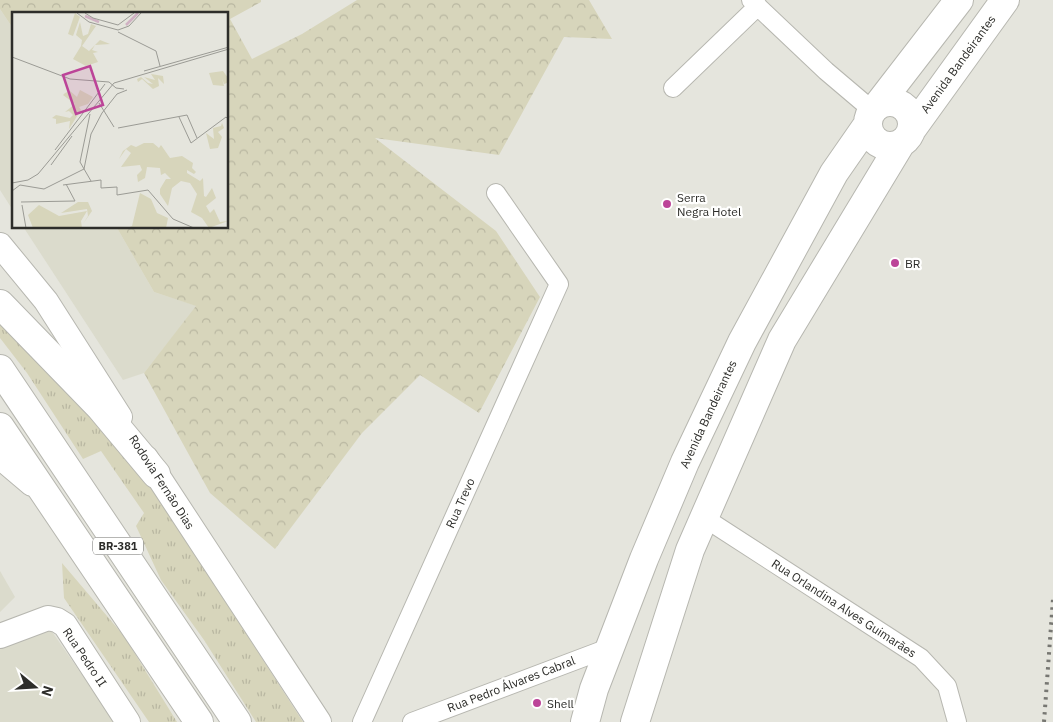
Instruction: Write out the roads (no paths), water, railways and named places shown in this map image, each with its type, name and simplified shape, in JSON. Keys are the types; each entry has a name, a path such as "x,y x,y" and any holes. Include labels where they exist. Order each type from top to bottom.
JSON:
{"main road":[{"name":"Avenida Bandeirantes","path":"585,722 594,689 644,559 685,462 742,342 834,173 873,113 959,0"},
{"name":"Avenida Bandeirantes","path":"635,722 690,550 782,340 906,136 1005,0"},
{"path":"885,102 900,104 910,114 912,121 906,136 894,146 886,146 879,143 869,132 873,113 885,102"},
{"name":"Rodovia Fernão Dias","path":"0,245 46,301 156,474 319,722"},
{"path":"0,304 100,407 156,474"},
{"name":"BR-381","path":"0,369 237,722"},
{"name":"BR-381","path":"0,428 199,722"},
{"path":"0,457 45,495"},
{"name":"Rua Pedro II","path":"0,636 48,618 57,620 65,625 128,722"}],"street":[{"path":"673,88 755,3 873,113"},
{"name":"Rua Trevo","path":"362,722 559,284 496,193"},
{"name":"Rua Orlandina Alves Guimarães","path":"703,517 921,658 947,686 957,722"},
{"name":"Rua Pedro Álvares Cabral","path":"412,722 611,646"}],"railway":[{"path":"1044,722 1053,599"}],"place":[{"name":"Serra Negra Hotel","path":"667,204"},
{"name":"BR","path":"895,263"},
{"name":"Shell","path":"537,703"}]}
